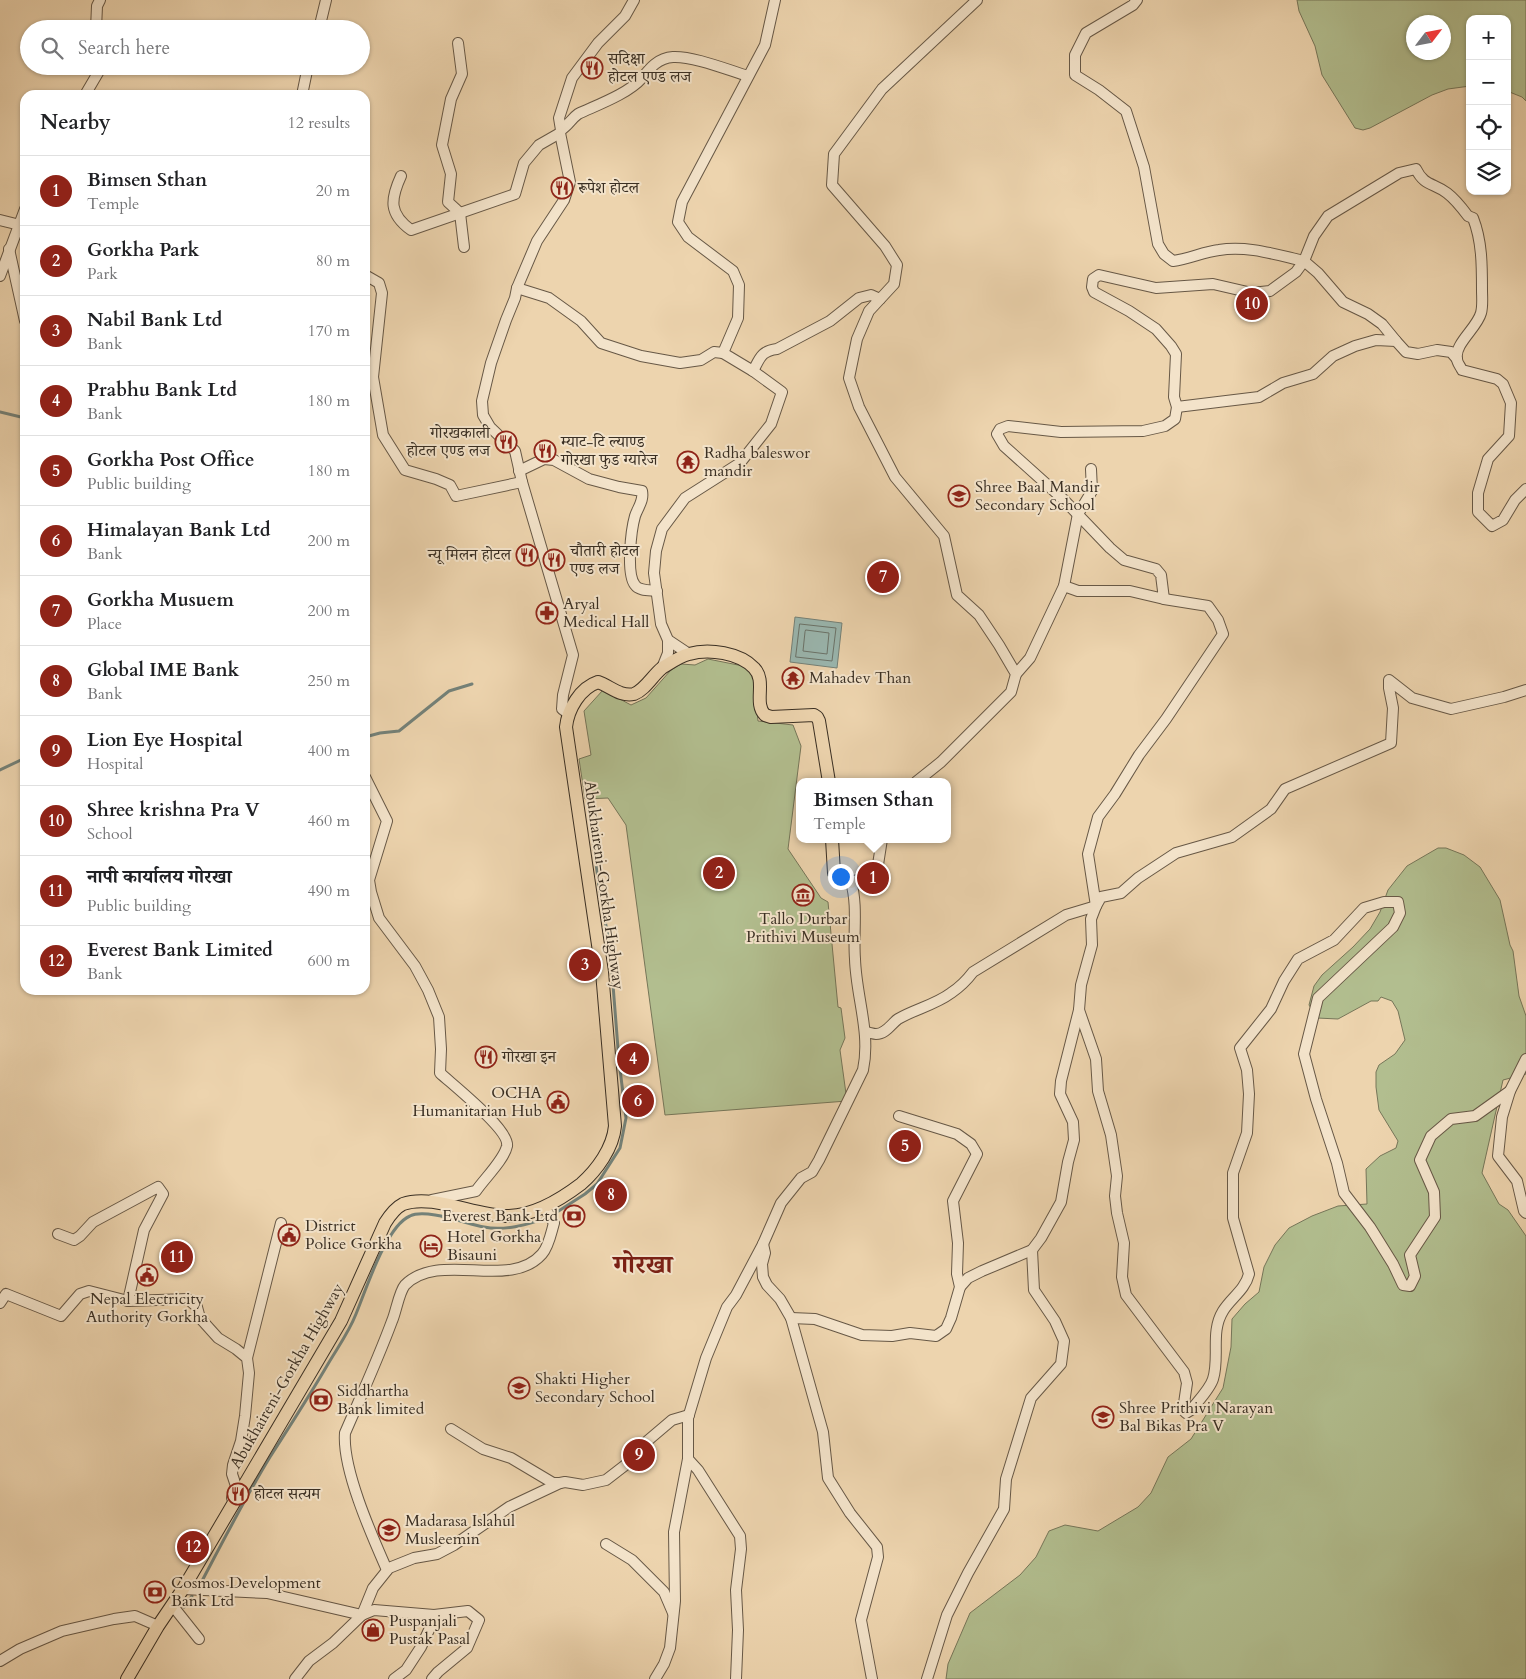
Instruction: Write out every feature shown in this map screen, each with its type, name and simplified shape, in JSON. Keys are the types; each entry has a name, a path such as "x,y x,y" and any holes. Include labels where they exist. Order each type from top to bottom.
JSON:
{"main road":[{"name":"Abukhaireni-Gorkha Highway","path":"127,1679 158,1626 183,1589 341,1321 385,1223 392,1212 403,1205 414,1202 426,1202 489,1215 503,1216 525,1213 544,1207 568,1194 589,1177 603,1158 614,1134 615,1126 602,972 566,728 566,719 580,695 591,685 598,682 606,684 620,693 635,693 641,690 662,668 689,654 727,653 739,657 748,662 760,677 760,707 765,715 772,717 814,715 817,717 828,778"},
{"path":"832,843 834,873 838,877 851,882"}],"street":[{"path":"96,20 96,6 100,0"},
{"path":"321,20 326,0"},
{"path":"569,714 562,709 563,695 573,655 522,482 515,451 490,426 483,416 482,401 491,364 517,288 537,241 564,200 570,182 559,118 572,78 598,43 625,16 634,0"},
{"path":"723,353 738,318 739,285 733,271 688,237 678,222 682,202 765,45 774,0"},
{"path":"976,0 882,88 834,154 832,185 885,246 897,265 894,284 869,311 857,339 849,378 859,407 895,477 944,536 957,595 979,615 999,644 1016,674"},
{"path":"1137,0 1133,5 1086,33 1075,55 1075,75 1126,111 1144,167 1158,244 1164,254 1173,261 1188,259 1218,250 1240,248 1304,261 1318,273 1343,302 1368,314 1382,324 1406,352 1418,354 1437,350 1450,352 1462,370 1497,379 1503,384 1511,403 1509,436 1488,459 1478,493 1478,512 1492,526 1503,520 1515,500 1526,489"},
{"path":"458,43 462,74 452,99 442,145 451,174 448,202 460,213 464,246"},
{"path":"401,176 392,199 393,206 402,223 411,230 515,194 524,163 539,145 561,132 578,114 627,91 641,79 648,69 659,61 670,57 680,57 700,61 748,76"},
{"path":"88,90 97,75"},
{"path":"303,90 306,75"},
{"path":"1164,599 1161,575 1156,569 1124,560 1063,499 1004,446 997,434 1000,429 1008,426 1061,432 1143,431 1166,426 1175,419 1177,407 1174,397 1176,354 1156,329 1130,311 1094,292 1092,287 1093,279 1099,275 1156,288 1213,284 1252,293 1270,291 1296,272 1304,261 1314,236 1328,216 1399,174 1416,169 1418,174 1428,184 1446,192 1468,216 1473,218 1477,229 1482,259 1482,311 1477,323 1463,341 1458,351 1457,360"},
{"path":"0,220 20,225"},
{"path":"0,276 9,249 20,230"},
{"path":"9,249 20,298"},
{"path":"370,278 379,283 382,293 373,377 383,435 405,470 450,485 456,496 522,482"},
{"path":"517,288 549,298 581,321 601,343 641,356 680,363 701,360 714,352 723,353 753,371 782,392 771,424 740,463 685,498 662,529 654,572 661,624 668,640 668,653 662,668"},
{"path":"753,371 763,353 777,349 830,321 858,298 871,295 880,300"},
{"path":"1177,407 1259,397 1283,383 1313,374 1333,356 1355,346 1376,340 1396,341"},
{"path":"519,471 544,459 554,460 590,479 619,488 642,491 643,498 635,516 630,547 631,577 635,585 640,589 657,591"},
{"path":"921,778 941,762 1011,692 1016,674 1030,658 1064,586 1078,514 1092,491 1091,469"},
{"path":"1064,586 1078,591 1130,591 1208,606 1218,620 1223,634 1098,817 1088,854 1096,906"},
{"path":"668,640 689,654"},
{"path":"790,1318 815,1319 862,1335 892,1336 910,1333 936,1336 946,1329 960,1287 968,1278 982,1270 1032,1250 1041,1238 1061,1202 1074,1140 1073,1122 1060,1094 1079,1010 1081,985 1092,944 1091,919 1101,897 1121,893 1138,878 1176,853 1232,837 1270,809 1285,789 1391,744 1393,708 1388,688 1389,680 1412,698 1451,709 1526,690"},
{"path":"370,788 387,821 370,877"},
{"path":"655,1679 664,1664 670,1648 674,1614 674,1532 688,1459 689,1415 706,1358 727,1307 736,1295 763,1244 781,1203 802,1178 812,1172 826,1148 863,1070 866,1056 865,1032 855,963 854,893 851,882 867,877 876,871 881,843"},
{"path":"370,884 379,918 415,966 440,1017 440,1073 496,1124 505,1136 507,1145 502,1156 476,1191 426,1202"},
{"path":"1079,1010 1096,1059 1098,1091 1110,1135 1117,1176 1115,1196 1124,1243 1122,1278 1126,1295 1184,1372 1187,1383 1183,1410 1186,1413 1191,1410 1213,1380 1217,1353 1216,1330 1222,1312 1247,1282 1249,1274 1233,1218 1233,1173 1247,1133 1250,1094 1247,1070 1240,1048 1271,1010 1284,981 1298,959 1334,940 1364,908 1384,902 1398,902 1400,913 1393,927 1318,998 1304,1054 1316,1099 1337,1163 1344,1193 1370,1227 1393,1264 1403,1285 1410,1286 1414,1276 1410,1255 1435,1217 1434,1192 1420,1160 1431,1136 1451,1119 1475,1116 1510,1091"},
{"path":"865,1032 876,1034 890,1028 896,1021 915,1009 950,994 974,972 1066,915 1096,906"},
{"path":"1526,1059 1510,1091 1502,1117 1498,1156 1517,1182 1526,1213"},
{"path":"899,1116 957,1134 971,1144 977,1154 953,1201 958,1243 956,1263 960,1287"},
{"path":"58,1234 74,1240 93,1222 158,1187 163,1194 144,1230 128,1301"},
{"path":"387,1570 358,1496 344,1446 345,1433 392,1321 404,1287 415,1278 433,1271 469,1269 502,1271 526,1266 541,1255 547,1246 554,1223 544,1207"},
{"path":"228,1511 236,1486 232,1474 233,1465 241,1441 245,1416 249,1373 247,1358 281,1223"},
{"path":"763,1244 766,1253 762,1264 763,1277 767,1285 780,1299 790,1318 823,1432 828,1478 850,1512 877,1547 878,1557 861,1620 872,1679"},
{"path":"927,1679 947,1615 1004,1509 1006,1479 1031,1398 1061,1364 1064,1340 1056,1321 1034,1290 1032,1250"},
{"path":"0,1303 6,1294 61,1316 80,1294 89,1292 128,1301 188,1299 197,1306 200,1318 218,1338 247,1358"},
{"path":"451,1429 484,1449 511,1458 554,1483 565,1482 583,1485 606,1480 628,1463 639,1448 672,1420 689,1415"},
{"path":"688,1459 698,1470 740,1536 741,1549 736,1590 738,1630 736,1679"},
{"path":"362,1615 373,1588 387,1570 414,1558 437,1554 473,1533 509,1507 560,1483"},
{"path":"606,1544 632,1560 664,1592 674,1614"},
{"path":"183,1589 267,1593 362,1615"},
{"path":"172,1605 198,1639"},
{"path":"295,1679 309,1661 333,1643 362,1615 374,1610 436,1615 468,1611 479,1620 467,1648 432,1679"},
{"path":"394,1679 406,1670 421,1647 436,1615"},
{"path":"0,1662 20,1649 62,1631 114,1619 135,1616 158,1626"}],"green space":[{"path":"1297,0 1526,0 1526,101 1522,97 1511,93 1511,15 1466,15 1466,87 1448,89 1432,95 1363,130 1355,128 1322,75 1315,46 1299,11"},
{"path":"708,659 743,666 753,674 758,721 793,725 801,746 788,849 821,898 828,902 838,1007 841,1008 845,1038 840,1050 847,1101 665,1115 626,825 608,798 585,799 579,759 591,755 584,711 603,690 631,705 646,698 671,670 681,664 695,665"},
{"path":"1438,848 1446,848 1464,855 1480,867 1500,900 1513,951 1519,996 1526,1016 1526,1074 1503,1080 1482,1173 1499,1204 1508,1210 1526,1236 1526,1679 946,1679 948,1664 970,1613 1020,1575 1036,1557 1049,1531 1065,1525 1098,1531 1138,1507 1151,1493 1168,1457 1191,1439 1223,1388 1231,1347 1232,1319 1259,1292 1264,1267 1275,1245 1289,1228 1312,1216 1338,1206 1367,1204 1366,1169 1380,1156 1396,1148 1398,1141 1379,1110 1376,1072 1379,1065 1395,1054 1405,1040 1398,1011 1392,1001 1381,997 1378,1001 1371,1001 1338,1019 1317,1018 1309,1005 1314,986 1322,975 1370,929 1380,912 1388,890 1407,866"}],"water":[{"path":"795,617 842,623 837,668 790,662"}],"waterway":[{"path":"0,412 20,417"},
{"path":"370,736 399,731 449,691 472,684"},
{"path":"0,770 20,760"},
{"path":"557,1212 597,1184 620,1148 626,1118 619,1061 610,947 600,894 588,802"},
{"path":"201,1583 261,1472 347,1333 385,1245 401,1222 410,1216 426,1214 447,1217 484,1227 508,1228 525,1225 547,1217"},
{"path":"184,1607 192,1596"}],"place":[{"name":"सदिक्षा होटल एण्ड लज","path":"592,68"},
{"name":"रूपेश होटल","path":"562,188"},
{"name":"Shree krishna Pra V","path":"1252,304"},
{"name":"गोरखकाली होटल एण्ड लज","path":"506,442"},
{"name":"म्याट-टि ल्याण्ड गोरखा फुड ग्यारेज","path":"545,451"},
{"name":"Radha baleswor mandir","path":"688,462"},
{"name":"Shree Baal Mandir Secondary School","path":"959,496"},
{"name":"न्यू मिलन होटल","path":"527,555"},
{"name":"चौतारी होटल एण्ड लज","path":"554,560"},
{"name":"Gorkha Musuem","path":"883,577"},
{"name":"Aryal Medical Hall","path":"547,613"},
{"name":"Mahadev Than","path":"793,678"},
{"name":"Gorkha Park","path":"719,873"},
{"name":"Bimsen Sthan","path":"873,878"},
{"name":"Tallo Durbar Prithivi Museum","path":"803,895"},
{"name":"Nabil Bank Ltd","path":"585,965"},
{"name":"गोरखा इन","path":"486,1057"},
{"name":"Prabhu Bank Ltd","path":"633,1059"},
{"name":"Himalayan Bank Ltd","path":"638,1101"},
{"name":"OCHA Humanitarian Hub","path":"558,1102"},
{"name":"Gorkha Post Office","path":"905,1146"},
{"name":"Global IME Bank","path":"611,1195"},
{"name":"Everest Bank Ltd","path":"574,1216"},
{"name":"District Police Gorkha","path":"289,1235"},
{"name":"Hotel Gorkha Bisauni","path":"431,1246"},
{"name":"नापी कार्यालय गोरखा","path":"177,1257"},
{"name":"Nepal Electricity Authority Gorkha","path":"147,1275"},
{"name":"Shakti Higher Secondary School","path":"519,1388"},
{"name":"Siddhartha Bank limited","path":"321,1400"},
{"name":"Shree Prithivi Narayan Bal Bikas Pra V","path":"1103,1417"},
{"name":"Lion Eye Hospital","path":"639,1455"},
{"name":"होटल सत्यम","path":"238,1494"},
{"name":"Madarasa Islahul Musleemin","path":"389,1530"},
{"name":"Everest Bank Limited","path":"193,1547"},
{"name":"Cosmos Development Bank Ltd","path":"155,1592"},
{"name":"Puspanjali Pustak Pasal","path":"373,1630"}],"district":[{"name":"गोरखा","path":"643,1264"}]}
